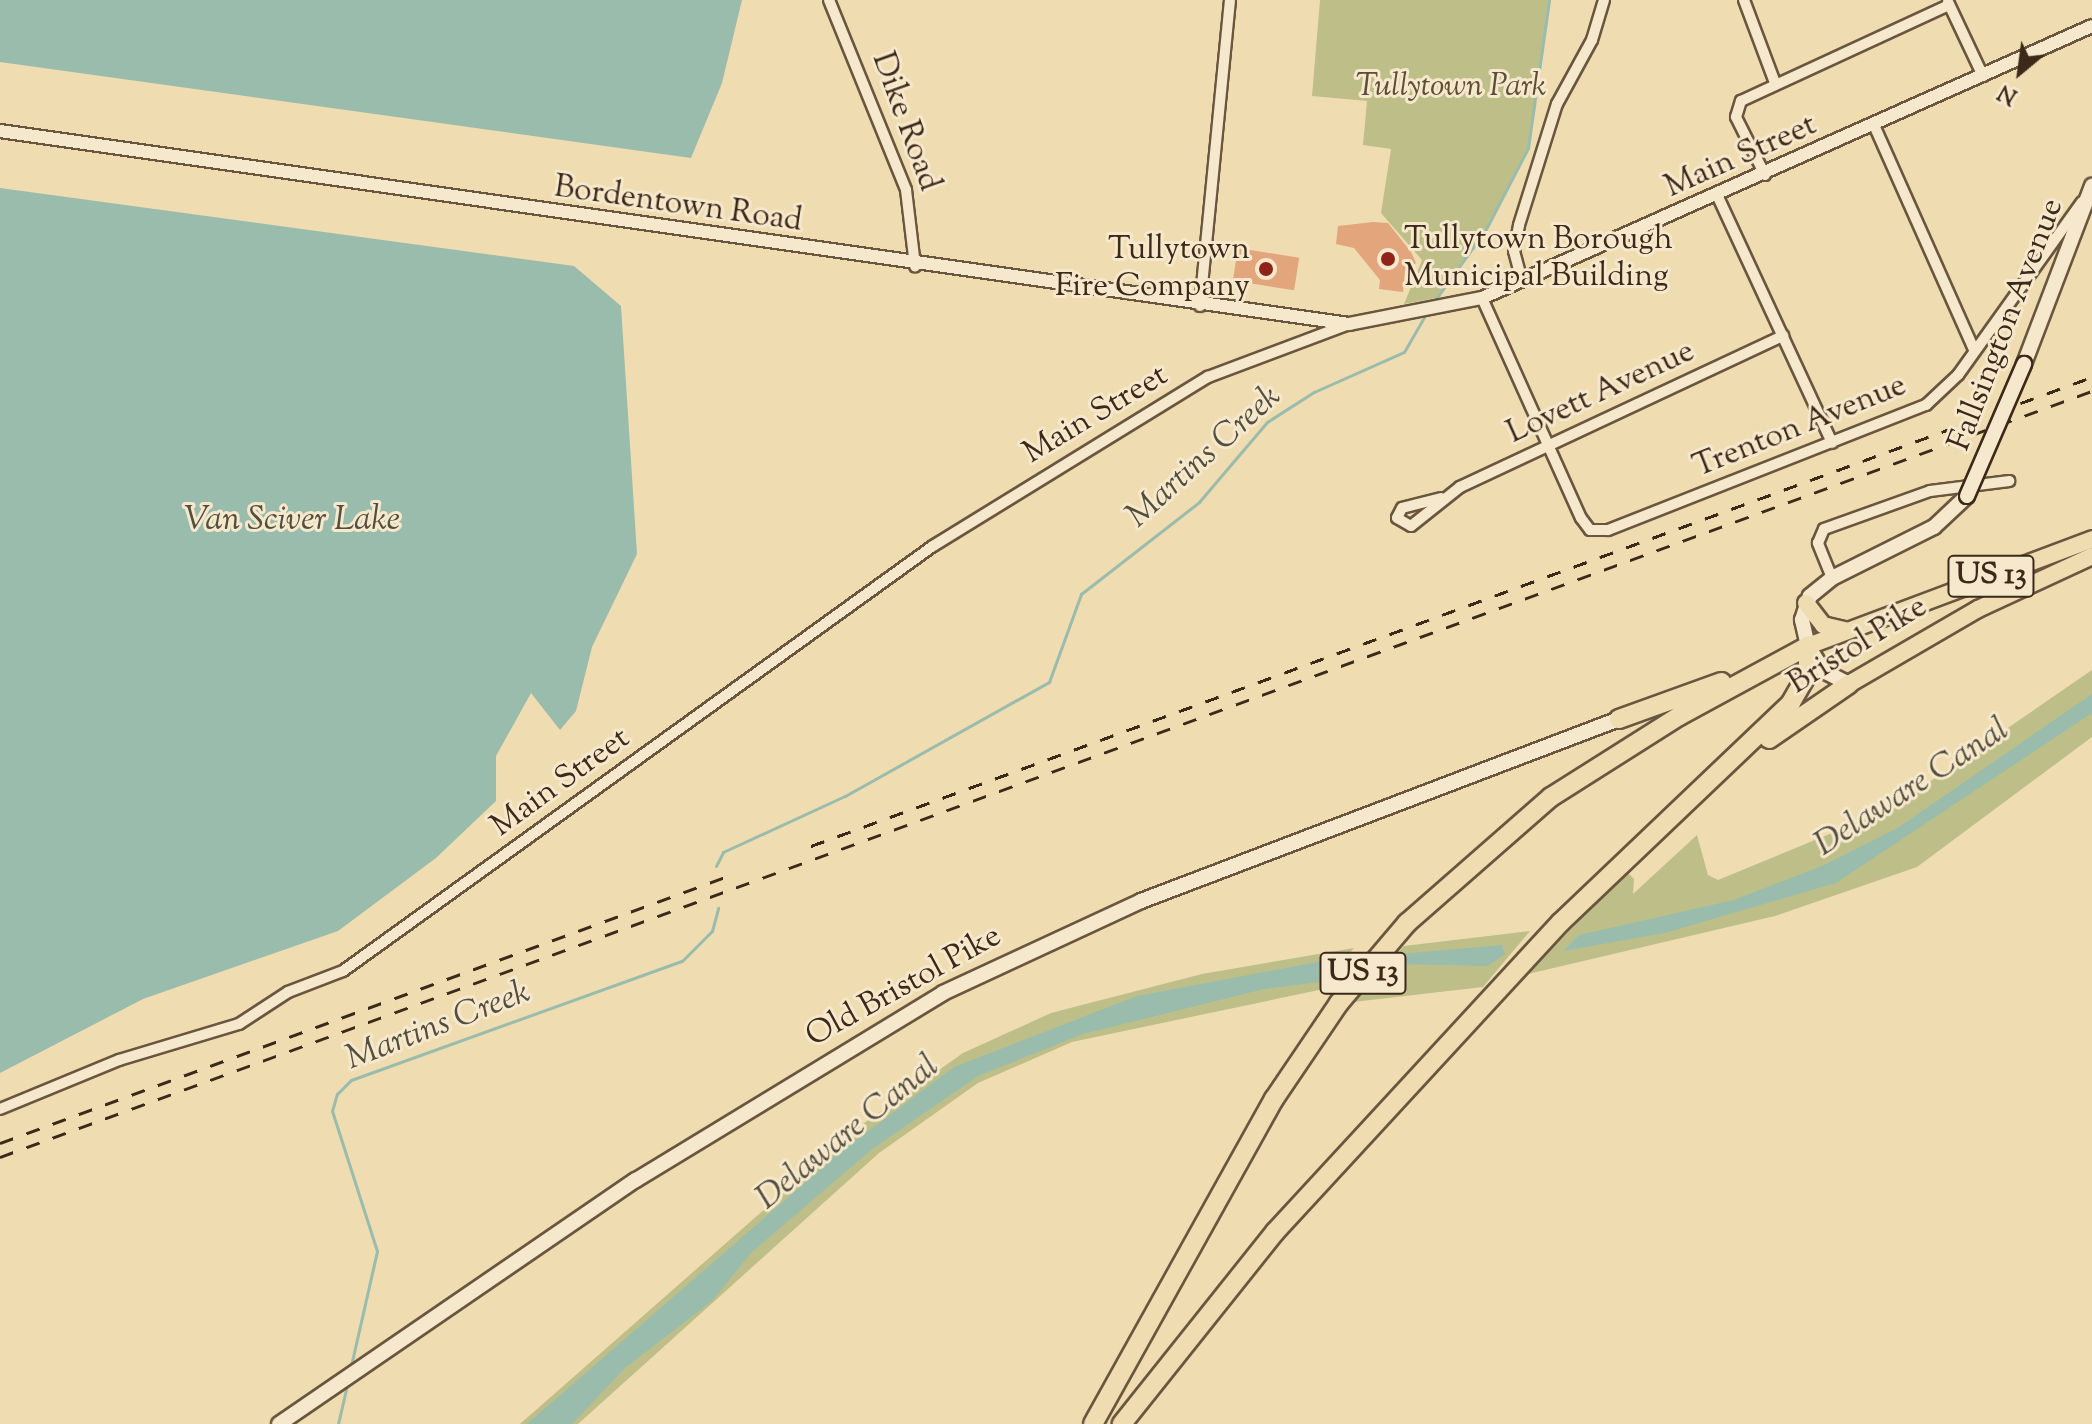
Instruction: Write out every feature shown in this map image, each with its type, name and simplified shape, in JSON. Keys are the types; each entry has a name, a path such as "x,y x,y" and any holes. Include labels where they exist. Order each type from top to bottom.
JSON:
{"highway":[{"name":"Bristol Pike","path":"1808,646 2092,539"},
{"name":"Bristol Pike","path":"1710,784 1849,684 1978,609 2092,556"},
{"path":"1806,603 1823,625 1851,629"},
{"path":"1710,784 1797,696 1808,673 1808,646"},
{"name":"US 13","path":"1093,1424 1274,1099 1339,1003 1407,923 1551,797 1808,646"},
{"path":"1619,719 1781,660"},
{"name":"US 13","path":"1122,1424 1313,1191 1578,905 1710,784"}],"main road":[{"name":"Fallsington Avenue","path":"1806,603 1832,578 1922,534 1967,496 2024,364 2084,200 2092,186"},
{"path":"1806,603 1802,620 1808,646 1824,671 1849,684"},
{"name":"Old Bristol Pike","path":"279,1424 636,1180 851,1046 972,978 1114,913 1619,719"}],"street":[{"name":"Dike Road","path":"829,0 906,190 915,266"},
{"path":"1200,306 1230,0"},
{"path":"1522,281 1514,251 1519,225 1557,104 1592,40 1604,0"},
{"path":"1744,0 1775,83"},
{"path":"1765,175 1736,112 1753,93 1948,2 1983,76"},
{"name":"Main Street","path":"0,1109 119,1060 223,1029 377,950 893,573 1085,451 1228,366 1349,324 1482,298 1718,197 2092,26"},
{"path":"1874,125 1974,350"},
{"name":"Bordentown Road","path":"0,131 915,266 1349,324"},
{"path":"1718,197 1832,443"},
{"name":"Trenton Avenue","path":"1548,446 1586,527 1608,530 1926,405 1974,350 2084,200"},
{"path":"1482,298 1548,446"},
{"name":"Lovett Avenue","path":"1441,498 1783,336"},
{"name":"Fallsington Avenue","path":"1832,578 1818,543 1824,529 1930,491 2009,481"}],"green space":[{"name":"Tullytown Park","path":"1320,0 1549,0 1528,148 1486,229 1436,298 1404,304 1422,260 1381,213 1391,149 1363,145 1367,101 1312,96"},
{"path":"2092,670 2092,737 1917,867 1775,916 1528,974 1626,871 1634,879 1633,894 1697,835 1708,875 1718,880 1890,809"},
{"path":"1530,931 1483,987 1353,1002 1404,946"},
{"path":"1354,948 1333,972 1335,984 1319,990 1072,1042 978,1083 879,1153 578,1424 520,1424 857,1128 963,1053 1051,1013 1202,974"}],"water":[{"path":"0,0 742,0 722,83 691,158 0,62"},
{"name":"Van Sciver Lake","path":"0,188 574,266 621,306 637,554 592,647 576,711 560,730 531,693 496,756 496,801 436,858 338,931 143,999 0,1073"},
{"path":"2092,694 2092,713 1836,883 1665,933 1563,951 1579,935 1734,900 1824,865 1899,827"},
{"path":"1502,945 1505,954 1488,966 1393,964 1400,954"},
{"path":"1323,961 1334,970 1320,982 1264,989 1083,1034 978,1076 871,1150 752,1252 712,1301 625,1368 572,1424 527,1424 839,1153 954,1067 1137,996"}],"building":[{"name":"Tullytown Borough Municipal Building","path":"1388,223 1416,263 1405,271 1403,292 1379,289 1380,280 1354,248 1336,244 1338,226"},
{"name":"Tullytown Fire Company","path":"1238,248 1299,258 1294,290 1233,281"}],"waterway":[{"name":"Martins Creek","path":"1433,303 1486,229 1528,148 1549,0"},
{"name":"Martins Creek","path":"716,866 723,852 845,796 1049,682 1081,594 1199,502 1267,422 1314,392 1404,352 1427,312"},
{"name":"Martins Creek","path":"350,1370 377,1251 332,1111 337,1094 351,1080 682,961 712,931 718,908"},
{"name":"Martins Creek","path":"338,1424 347,1385"}],"railway":[{"path":"811,846 2092,377"},
{"path":"0,1157 2092,391"},
{"path":"0,1143 728,876"}],"place":[{"name":"Tullytown Borough Municipal Building","path":"1388,259"},
{"name":"Tullytown Fire Company","path":"1266,269"}],"water label":[{"name":"Delaware Canal","path":"1912,788"},
{"name":"Delaware Canal","path":"848,1133"}]}
